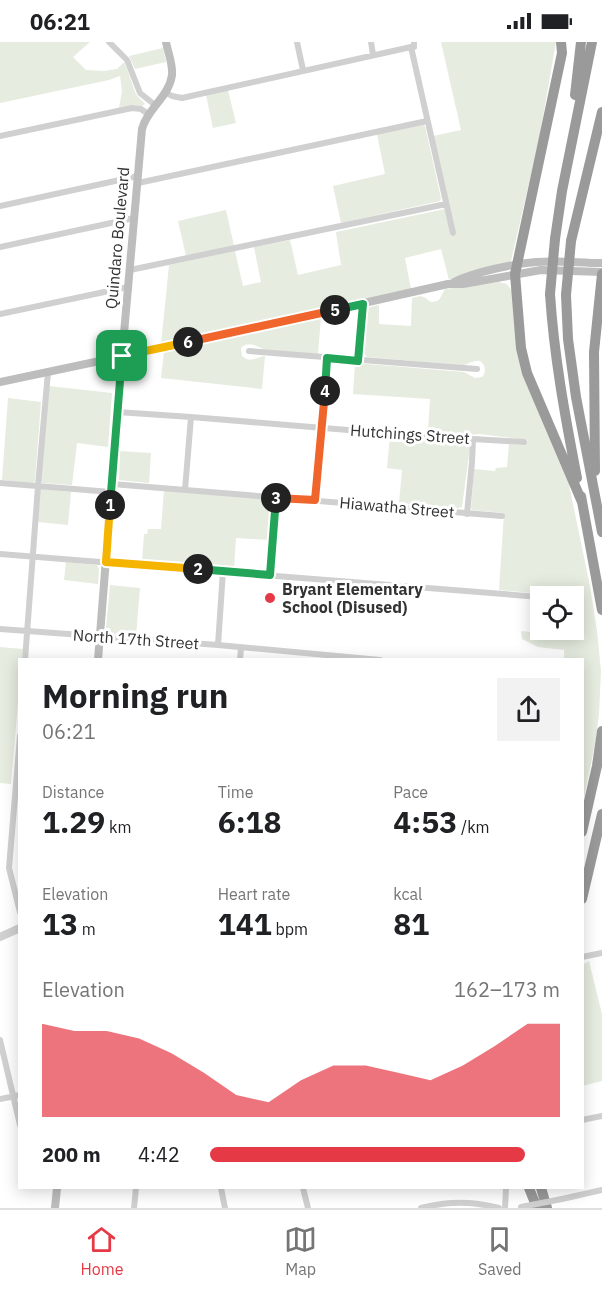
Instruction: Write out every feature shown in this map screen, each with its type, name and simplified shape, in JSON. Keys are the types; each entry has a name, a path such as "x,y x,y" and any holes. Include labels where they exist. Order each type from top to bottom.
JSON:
{"highway":[{"path":"570,152 581,42"},
{"path":"592,42 562,191 550,294 552,332 560,388 602,610"},
{"path":"562,46 516,270 521,348 527,373 582,502"},
{"path":"602,112 571,241 566,295 568,339 576,397 602,532"},
{"path":"596,498 594,352 602,273"},
{"path":"584,823 602,731"},
{"path":"584,890 602,814"},
{"path":"529,1189 537,1208"},
{"path":"541,1189 547,1208"}],"main road":[{"name":"Quindaro Boulevard","path":"99,658 117,412 142,129 148,114 170,83 172,74 166,42"},
{"path":"516,270 536,262 602,263"},
{"path":"0,382 448,285 463,278 516,270 602,273"},
{"path":"55,1208 57,1189"}],"street":[{"path":"109,42 127,60 140,93 155,105"},
{"path":"297,42 303,70"},
{"path":"370,42 373,55"},
{"path":"165,92 182,98 413,45 427,121 453,233"},
{"path":"0,136 132,108 141,109 148,114"},
{"path":"0,206 427,121"},
{"path":"129,270 446,204"},
{"path":"0,247 134,218"},
{"path":"0,314 128,286"},
{"path":"358,361 363,304"},
{"path":"249,351 477,369"},
{"path":"315,500 327,358"},
{"path":"25,658 48,372"},
{"name":"Hutchings Street","path":"117,412 468,440 524,442"},
{"path":"185,490 191,417"},
{"path":"467,514 471,486 472,439"},
{"name":"Hiawatha Street","path":"0,483 185,490 502,516"},
{"path":"270,575 276,497"},
{"path":"0,554 530,596"},
{"path":"218,645 224,571"},
{"name":"North 17th Street","path":"0,629 357,658"},
{"path":"240,658 241,648"},
{"path":"18,760 9,868 18,904"},
{"path":"0,937 18,929"},
{"path":"584,957 602,953"},
{"path":"0,1040 18,1110"},
{"path":"0,1099 16,1095"},
{"path":"584,1120 602,1116"},
{"path":"134,1208 136,1189"},
{"path":"221,1189 225,1208"},
{"path":"303,1189 308,1208"},
{"path":"505,1208 506,1189"},
{"path":"519,1207 602,1190"},
{"path":"421,1208 462,1202 499,1208"}],"shaded area":[{"path":"0,42 90,42 73,57 86,70 117,69 124,62 136,94 145,104 119,108 122,91 120,76 0,103"},
{"path":"441,42 556,42 539,140 511,261 449,280 441,249 405,258 411,289 161,344 169,265 235,251 243,286 261,282 254,247 290,240 298,275 341,265 336,232 445,209 451,236 456,235 433,136 461,130"},
{"path":"163,48 166,62 135,69 129,56"},
{"path":"228,90 236,123 213,128 206,95"},
{"path":"423,125 440,201 341,223 333,186 385,174 377,134"},
{"path":"226,210 234,246 186,256 178,221"},
{"path":"498,282 507,284 512,291 516,335 568,480 590,586 601,671 595,744 584,797 584,658 564,658 564,650 538,647 522,639 521,631 530,632 530,640 584,640 584,586 530,586 530,593 499,590 504,513 472,510 471,508 474,469 495,471 496,468 507,467 509,444 525,445 528,440 479,434 428,432 430,399 353,394 355,363 464,372 475,378 482,377 485,368 480,361 462,365 367,357 363,352 366,310 370,307 379,305 379,324 411,326 412,298 421,296 433,302 439,300 445,289"},
{"path":"321,317 318,354 266,350 251,344 241,348 242,356 248,360 265,356 262,389 161,378 164,352"},
{"path":"49,386 112,393 108,447 77,443 72,485 42,483 41,481"},
{"path":"8,398 41,402 33,483 2,480"},
{"path":"390,436 469,444 462,507 399,503 402,470 387,468"},
{"path":"120,451 151,453 149,483 119,480"},
{"path":"42,489 71,492 68,525 38,522"},
{"path":"164,490 271,499 273,502 269,540 236,538 234,569 142,562 144,534 147,534 148,529 161,529"},
{"path":"66,562 97,565 98,584 64,580"},
{"path":"110,585 140,588 136,636 108,633 106,629"},
{"path":"0,647 23,649 22,658 18,658 18,703 11,784 0,783"},
{"path":"589,961 602,1014 602,1081 584,1086 584,964"}],"place":[{"name":"Bryant Elementary School (Disused)","path":"270,598"}],"route":[{"path":"363,304 358,361 327,358 315,500 276,497 270,575 106,562 122,356 363,304"}]}
